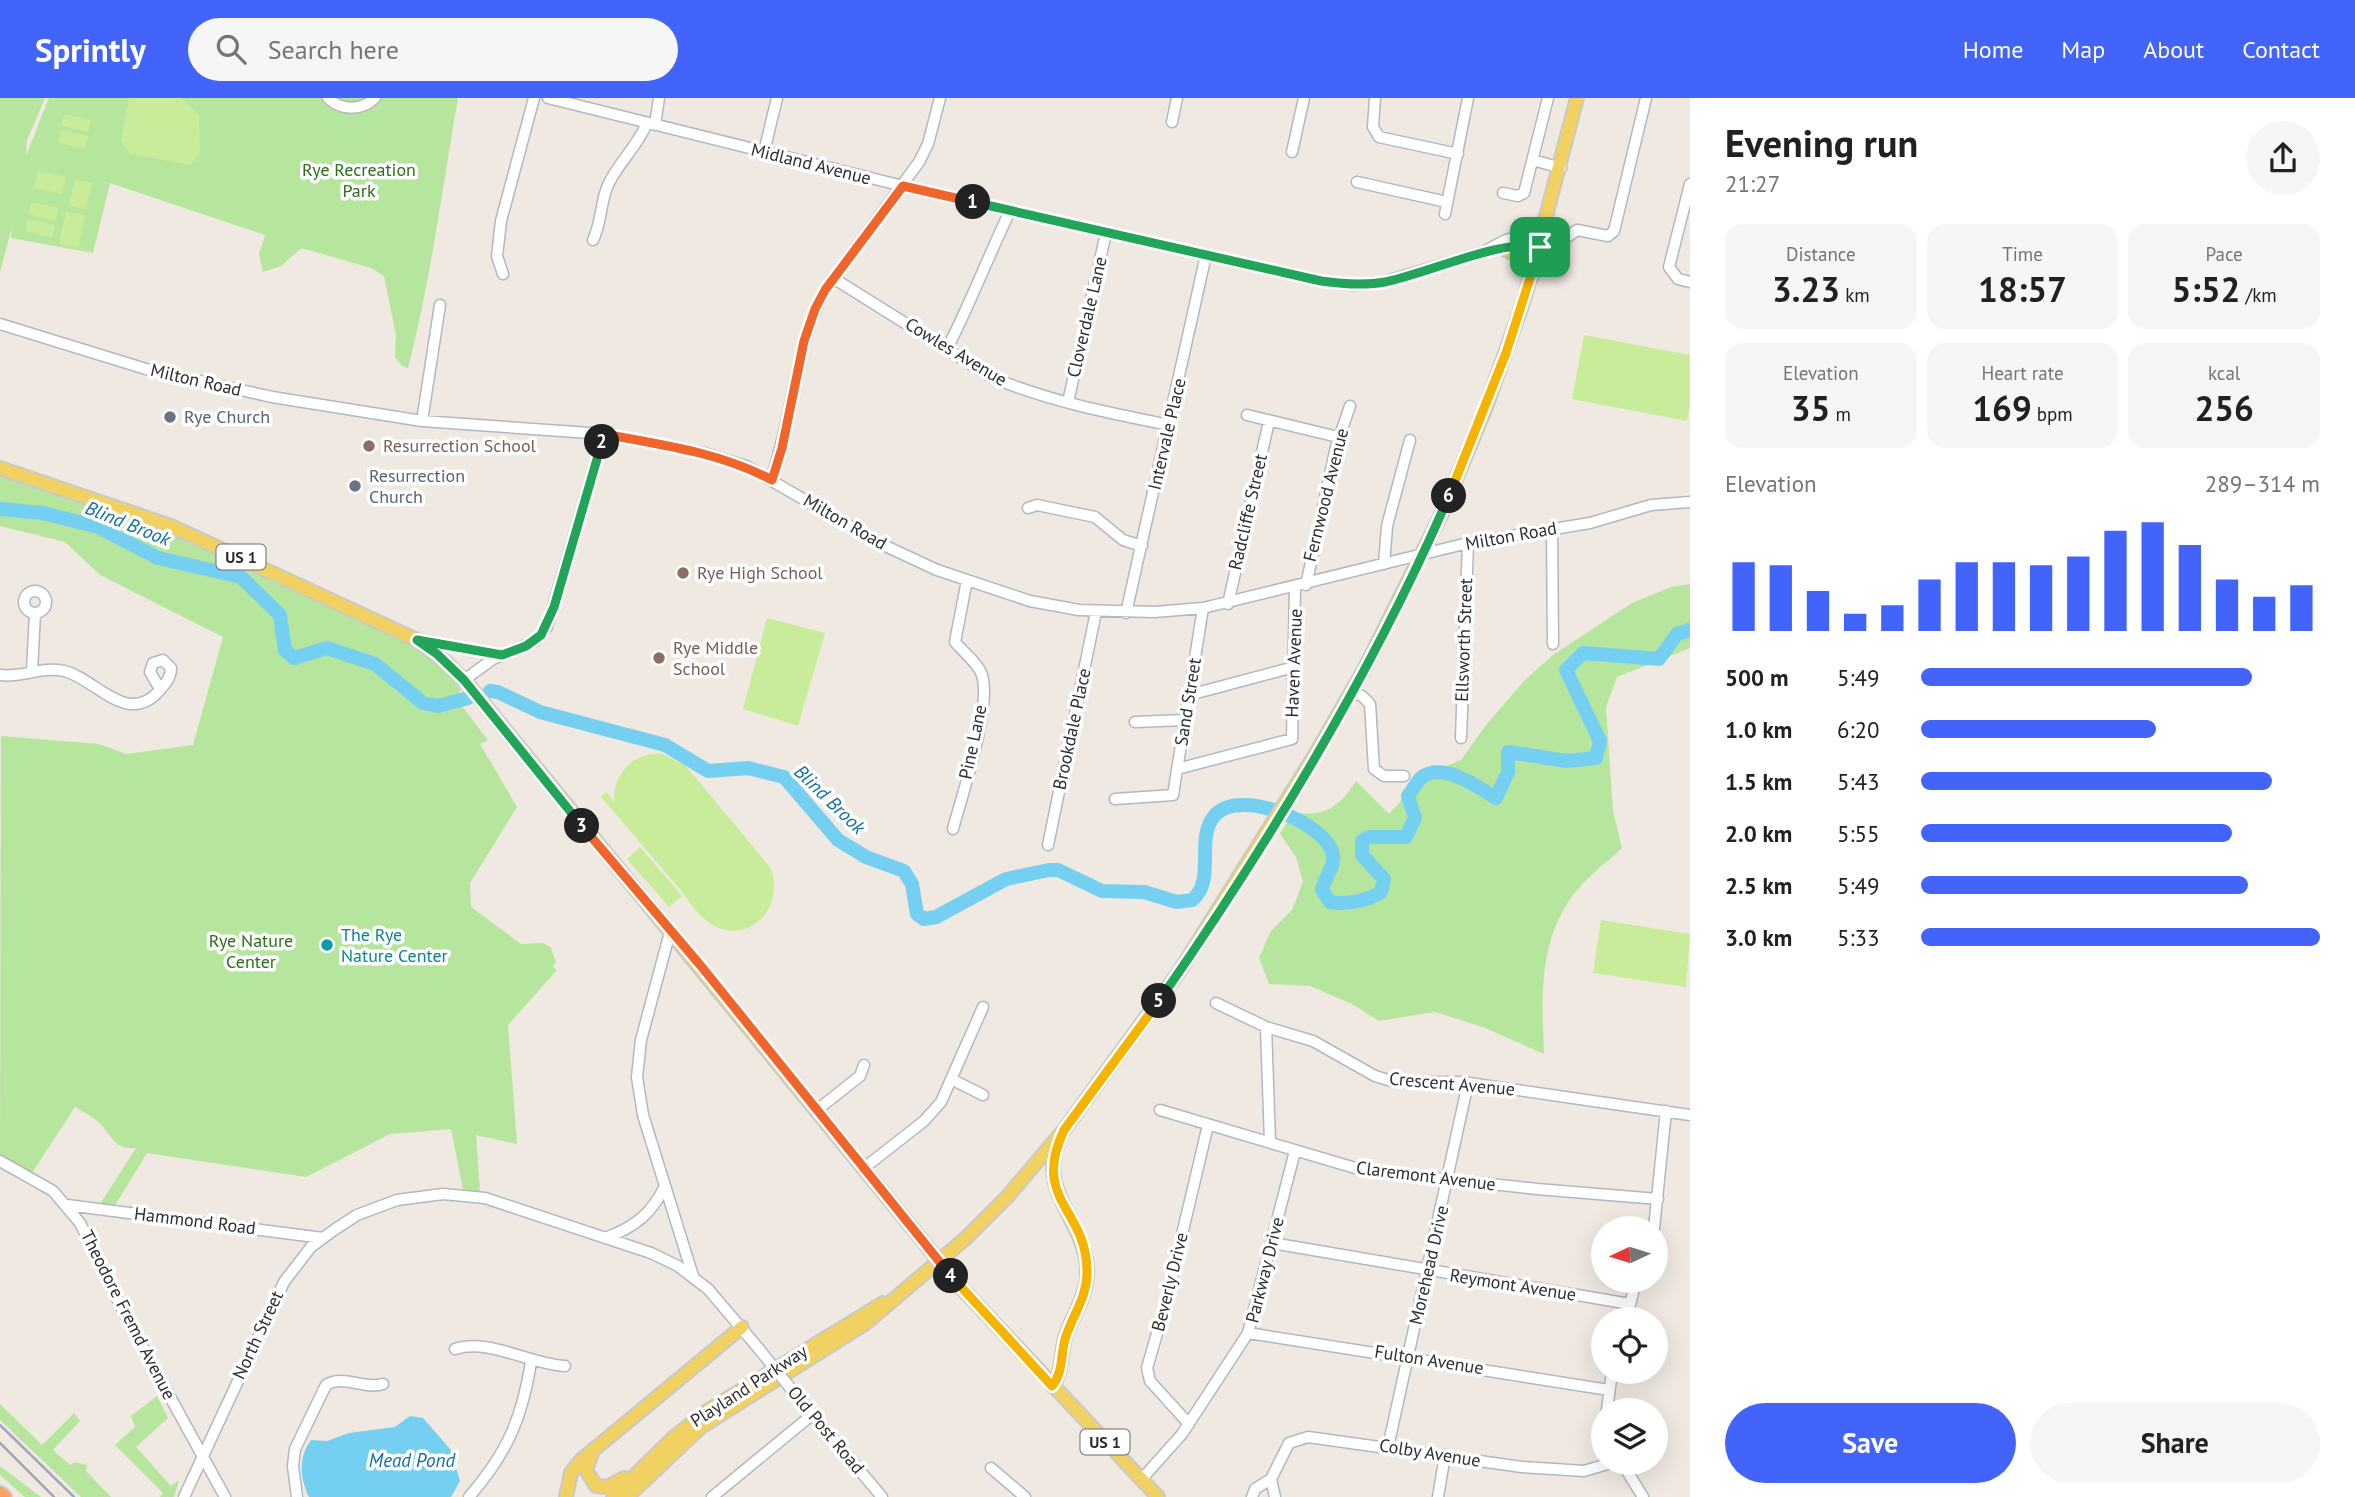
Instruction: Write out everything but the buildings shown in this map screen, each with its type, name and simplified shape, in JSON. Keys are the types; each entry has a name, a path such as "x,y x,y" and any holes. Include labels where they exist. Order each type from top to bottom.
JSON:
{"main road":[{"name":"Playland Parkway","path":"626,1497 680,1445 725,1411 866,1323 986,1218 1064,1130 1179,972 1291,797 1351,692 1422,554 1486,407 1532,276 1577,98"},
{"path":"1504,249 1524,259 1532,276"},
{"name":"US 1","path":"0,468 171,526 417,640 437,654 464,680 953,1279 1158,1497"},
{"path":"1052,1386 1060,1370 1067,1333 1085,1293 1087,1273 1083,1244 1053,1181 1052,1163 1064,1130"},
{"name":"Playland Parkway","path":"613,1497 663,1447 731,1395 899,1295"},
{"path":"566,1497 575,1467 742,1327"},
{"path":"635,1497 680,1445"},
{"path":"594,1449 586,1470 591,1482 601,1488 614,1485 663,1447"}],"street":[{"path":"328,98 334,103 352,108 361,108 375,98"},
{"path":"503,274 497,256 501,221 534,98"},
{"name":"Midland Avenue","path":"548,98 1010,211 1353,285 1397,279 1484,252 1525,244 1555,246 1577,230 1608,236 1614,231 1646,98"},
{"path":"593,240 600,226 608,184 651,124 659,98"},
{"path":"764,152 776,98"},
{"path":"772,480 782,448 810,322 833,278 903,186 928,144 940,98"},
{"path":"1172,122 1177,98"},
{"path":"1292,152 1304,98"},
{"path":"1375,98 1373,127 1379,137 1458,154"},
{"path":"1445,214 1468,98"},
{"path":"1503,193 1518,196 1524,193 1548,98"},
{"path":"1533,160 1560,168"},
{"path":"1357,182 1447,202"},
{"path":"1690,184 1670,267 1678,279 1690,282"},
{"path":"947,349 971,302 984,265 1010,211"},
{"name":"Midland Avenue","path":"1484,252 1506,240 1545,229"},
{"name":"Cloverdale Lane","path":"1068,402 1106,233"},
{"name":"Intervale Place","path":"1126,613 1206,255"},
{"name":"Cowles Avenue","path":"833,278 991,377 1019,389 1169,425"},
{"path":"422,421 440,305"},
{"name":"Milton Road","path":"0,324 146,369 222,388 422,421 604,434 717,456 746,466 879,543 967,580 1030,601 1096,612 1126,613 1228,604 1468,543 1590,523 1651,505 1690,502"},
{"name":"Fernwood Avenue","path":"1306,585 1338,437 1350,406"},
{"path":"1247,415 1338,437"},
{"name":"Radcliffe Street","path":"1228,604 1269,421"},
{"path":"464,680 502,655 535,641 550,619 604,434"},
{"path":"1384,565 1387,526 1410,440"},
{"path":"1028,508 1037,505 1095,517 1123,540 1142,546"},
{"path":"1552,529 1553,644"},
{"name":"Ellsworth Street","path":"1461,738 1468,543"},
{"name":"Pine Lane","path":"953,829 980,721 984,688 982,673 955,642 967,580"},
{"name":"Haven Avenue","path":"1177,769 1292,739 1295,588"},
{"name":"Sand Street","path":"1115,799 1173,795 1203,608"},
{"name":"Brookdale Place","path":"1048,845 1096,612"},
{"path":"32,671 35,613"},
{"path":"417,640 502,655"},
{"path":"1189,695 1294,667"},
{"path":"0,675 66,671 118,702 144,702 160,689"},
{"path":"1351,692 1362,696 1370,704 1374,769 1384,776 1404,776"},
{"path":"1135,722 1185,720"},
{"name":"Old Post Road","path":"670,932 641,1040 636,1077 643,1115 693,1277 742,1327 882,1497"},
{"name":"Crescent Avenue","path":"1216,1003 1266,1027 1313,1041 1376,1076 1395,1082 1468,1083 1690,1115"},
{"path":"864,1168 924,1121 940,1102 953,1080 983,1007"},
{"path":"1266,1027 1270,1142"},
{"path":"817,1111 860,1076 864,1065"},
{"path":"953,1080 983,1095"},
{"name":"Morehead Drive","path":"1388,1447 1429,1271 1468,1083"},
{"name":"Claremont Avenue","path":"1160,1110 1362,1170 1658,1199"},
{"path":"1656,1216 1665,1111"},
{"name":"Beverly Drive","path":"1189,1424 1150,1381 1147,1368 1166,1302 1208,1125"},
{"name":"Parkway Drive","path":"1142,1480 1189,1424 1248,1333 1294,1151"},
{"name":"Theodore Fremd Avenue","path":"0,1161 45,1185 67,1205 86,1232 124,1313 225,1497"},
{"path":"608,1237 640,1222 655,1205 665,1186"},
{"name":"North Street","path":"184,1497 276,1295 297,1264 323,1238 357,1215 384,1204 440,1194 485,1198 608,1237 664,1259 693,1277"},
{"name":"Hammond Road","path":"67,1205 323,1238"},
{"name":"Reymont Avenue","path":"1272,1243 1630,1304"},
{"path":"1629,1307 1633,1293"},
{"name":"Fulton Avenue","path":"1248,1333 1609,1390"},
{"path":"455,1349 480,1346 531,1362 565,1366"},
{"path":"469,1497 491,1469 513,1433 523,1409 531,1362"},
{"path":"297,1497 293,1466 295,1449 322,1391 336,1381 365,1387 383,1384"},
{"path":"1608,1398 1610,1384"},
{"path":"712,1497 813,1414"},
{"name":"Colby Avenue","path":"1252,1497 1255,1489 1271,1479 1284,1449 1297,1438 1388,1447 1521,1467 1584,1471 1591,1469"},
{"path":"1438,1497 1445,1455"},
{"path":"991,1468 1025,1497"},
{"path":"1629,1475 1643,1497"},
{"path":"1271,1479 1275,1497"}],"green space":[{"name":"Rye Recreation Park","path":"0,98 45,98 27,140 26,156 49,98 458,98 430,267 408,368 402,366 395,357 396,335 384,276 371,268 305,249 300,249 281,266 263,272 259,254 265,235 110,183 93,253 11,238 12,227 0,272"},
{"path":"129,98 181,98 199,115 200,152 191,165 130,154 121,141"},
{"path":"64,114 91,120 88,132 61,126"},
{"path":"61,130 88,136 85,149 58,143"},
{"path":"37,171 66,177 62,194 34,188"},
{"path":"75,179 92,183 86,210 69,206"},
{"path":"31,202 58,208 56,221 28,214"},
{"path":"66,211 85,215 79,248 59,244"},
{"path":"28,219 55,225 52,238 25,231"},
{"path":"1584,335 1690,355 1690,402 1687,421 1572,399"},
{"name":"Rye Nature Center","path":"0,474 147,523 404,639 432,655 432,661 443,668 461,690 455,697 488,740 480,744 517,807 470,883 471,907 521,944 543,943 551,948 556,962 553,967 557,970 508,1025 517,1144 476,1135 480,1192 463,1189 451,1129 390,1134 306,1177 147,1153 114,1207 100,1204 136,1148 117,1144 96,1120 75,1107 32,1173 0,1157 1,736 99,744 126,754 193,745 223,637 100,575 65,542 0,526"},
{"path":"1690,584 1690,648 1617,677 1606,707 1613,811 1622,848 1576,891 1560,916 1553,934 1544,973 1544,1054 1483,1027 1435,1012 1379,1021 1352,1004 1310,986 1269,984 1259,958 1271,931 1292,910 1303,882 1296,857 1280,834 1293,812 1314,813 1330,808 1344,797 1356,781 1389,814 1400,802 1404,790 1412,780 1461,760 1486,725 1524,681 1553,655 1632,603 1671,587"},
{"path":"767,618 825,633 798,726 743,709"},
{"path":"662,754 685,765 770,867 774,881 770,906 763,917 753,925 741,930 728,930 714,926 703,918 601,797 606,792 614,801 617,782 627,766 643,757"},
{"path":"640,847 682,896 669,907 627,859"},
{"path":"1601,920 1690,934 1686,987 1593,973"},
{"path":"157,1396 168,1418 136,1447 171,1486 179,1480 174,1497 160,1497 163,1493 115,1445 135,1427 131,1416"},
{"path":"0,1404 42,1445 74,1413 80,1421 53,1450 70,1465 75,1462 87,1465 86,1471 111,1497 81,1497 0,1420"},
{"path":"0,1466 41,1497 25,1497 0,1475"}],"water":[{"name":"Mead Pond","path":"410,1416 423,1418 451,1450 460,1481 451,1497 309,1497 304,1483 302,1461 311,1440 327,1441 349,1433 395,1427"}],"waterway":[{"name":"Blind Brook","path":"0,509 43,513 98,527 158,558 241,577 280,615 285,650 294,658 327,648 375,664 423,703 438,706 468,698"},
{"name":"Blind Brook","path":"490,691 498,692 540,712 665,745 708,771 748,768 784,777 838,840 866,857 904,871 912,884 917,914 924,919 936,917 1006,879 1049,870 1058,870 1102,891 1144,892 1177,902 1192,900 1203,882 1209,825 1215,815 1227,807 1243,805 1281,812 1316,831 1333,855 1322,890 1330,902 1349,903 1381,892 1384,879 1362,855 1362,841 1369,837 1406,837 1415,818 1408,796 1422,777 1440,772 1450,774 1496,798 1508,772 1508,752 1567,761 1596,758 1600,741 1566,670 1583,653 1659,659 1677,634 1690,630"}],"railway":[{"path":"0,1425 74,1497"},
{"path":"0,1443 54,1497"}],"place":[{"name":"Rye Church","path":"170,417"},
{"name":"Resurrection School","path":"369,446"},
{"name":"Resurrection Church","path":"355,486"},
{"name":"Rye High School","path":"683,573"},
{"name":"Rye Middle School","path":"659,658"},
{"name":"The Rye Nature Center","path":"327,945"}],"route":[{"path":"903,186 1321,281 1353,285 1412,275 1484,252 1525,244 1540,247 1515,327 1475,435 1442,513 1365,668 1302,779 1228,899 1058,1142 1051,1172 1059,1198 1083,1244 1087,1283 1067,1333 1060,1370 1052,1386 953,1279 701,966 500,727 471,688 428,646 417,640 502,655 515,652 541,635 554,607 604,434 730,460 772,480 789,419 804,341 815,309 825,290 903,186"}]}
